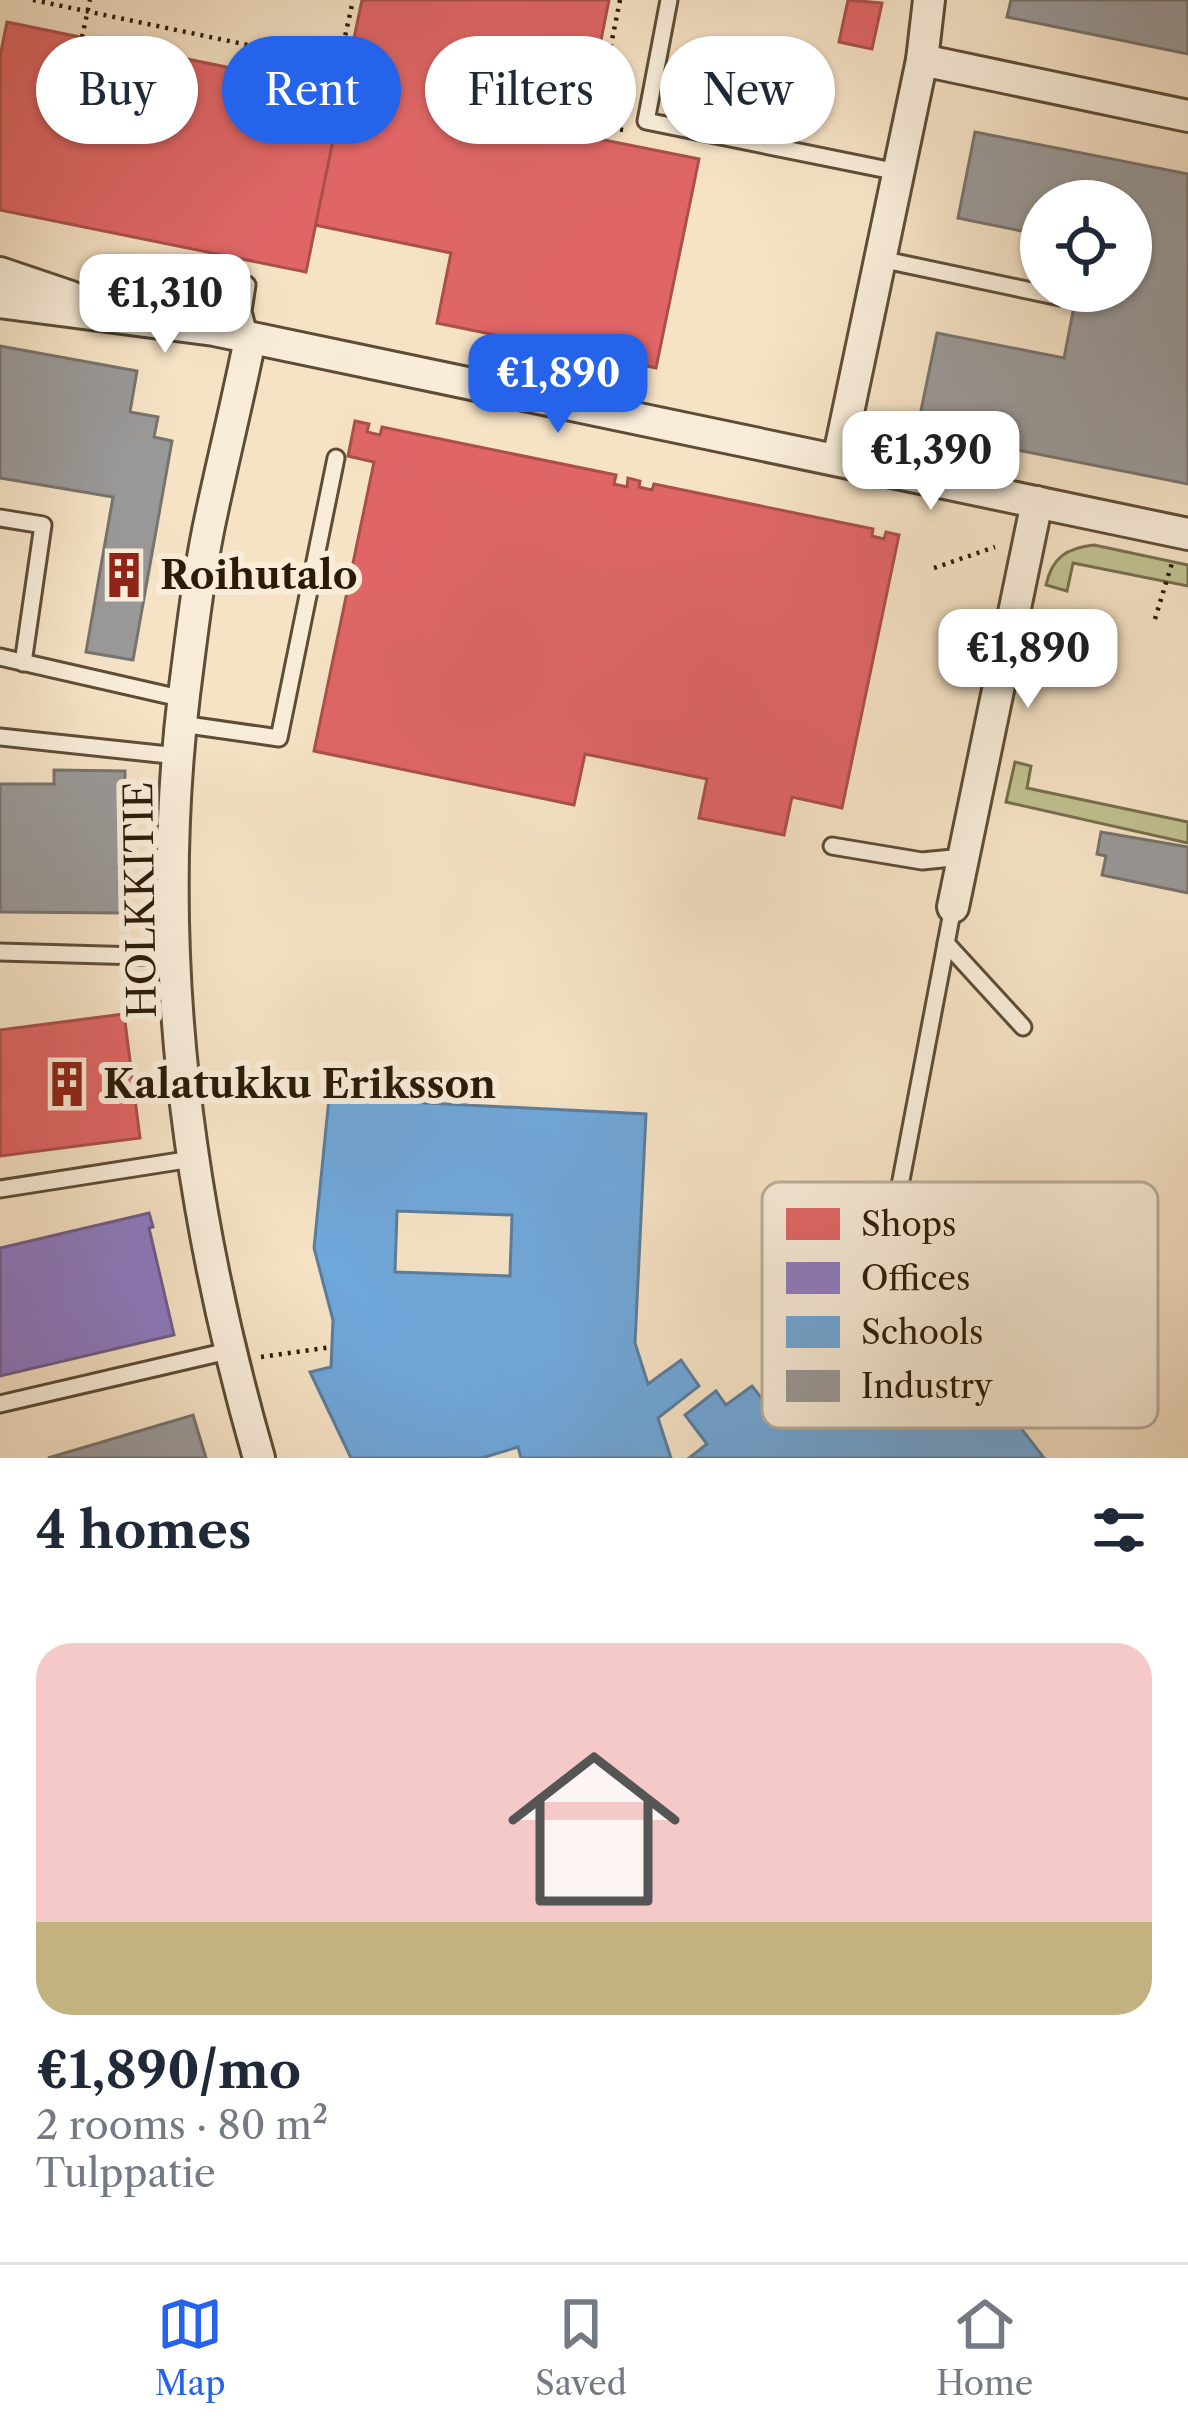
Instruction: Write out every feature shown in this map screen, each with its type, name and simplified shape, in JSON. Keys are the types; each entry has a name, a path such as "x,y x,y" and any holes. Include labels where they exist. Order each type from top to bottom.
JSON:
{"street":[{"path":"838,460 922,60 929,0"},
{"path":"922,60 1188,116"},
{"path":"0,273 128,316"},
{"path":"0,302 128,316 250,339 838,460 1037,502 1181,546"},
{"name":"HOLKKITIE","path":"250,339 212,510 182,711 172,839 175,957 192,1159 228,1351 259,1458"},
{"path":"953,907 1037,502"}],"lane":[{"path":"669,0 646,121 898,172"},
{"path":"880,259 1020,289"},
{"path":"247,285 243,311 250,339"},
{"path":"0,657 279,738 336,458"},
{"path":"0,518 43,524 23,662"},
{"path":"0,737 178,756"},
{"path":"832,846 922,861 963,857"},
{"path":"900,1182 953,907"},
{"path":"946,944 1023,1027"},
{"path":"0,952 175,957"},
{"path":"0,1190 192,1159"},
{"path":"0,1403 228,1351"}],"path":[{"path":"32,0 338,64 353,0"},
{"path":"82,36 90,0"},
{"path":"934,568 1000,545"},
{"path":"1155,620 1181,546"},
{"path":"261,1357 332,1347"}],"green space":[{"path":"1094,545 1188,565 1188,586 1073,563 1067,591 1046,585 1062,556"},
{"path":"1015,762 1031,766 1027,788 1188,822 1188,843 1006,802"}],"building: Shops":[{"path":"362,0 609,0 602,36 425,36 425,144 624,144 699,159 656,368 437,323 451,253 315,225 332,144 401,144 401,36 354,36"},
{"path":"848,0 882,3 872,49 839,42"},
{"path":"7,22 75,36 36,36 36,144 198,144 198,61 222,66 222,144 332,144 306,272 0,210 0,57"},
{"path":"355,421 369,424 367,432 380,435 382,427 616,475 614,484 627,487 628,478 652,490 654,484 873,529 872,536 884,539 886,532 899,535 842,808 792,797 784,835 699,818 707,779 585,754 574,805 314,751 374,462 348,456"},
{"name":"Kalatukku Eriksson","path":"124,1014 140,1138 0,1156 0,1030"}],"building: Offices":[{"path":"149,1213 174,1335 0,1376 0,1248"}],"building: Schools":[{"path":"329,1098 646,1114 635,1343 648,1384 681,1360 699,1386 658,1418 671,1458 521,1458 518,1447 482,1458 351,1458 310,1372 331,1367 333,1320 314,1248","holes":["397,1211 512,1215 510,1276 395,1272"]},
{"path":"752,1386 762,1399 762,1428 1021,1428 1044,1458 689,1458 707,1444 685,1415 716,1391 726,1405"}],"building: Industry":[{"path":"1011,0 1188,0 1188,54 1007,17"},
{"path":"975,132 1188,174 1188,484 917,430 937,333 1064,358 1073,312 1152,312 1152,180 1020,180 1020,231 958,218"},
{"name":"Roihutalo","path":"0,346 137,371 130,412 158,417 154,437 172,441 133,660 86,652 113,497 0,478"},
{"path":"54,770 125,771 124,913 0,912 0,784 54,784"},
{"path":"1101,832 1188,847 1188,893 1102,875 1106,856 1097,854"},
{"path":"193,1415 206,1458 48,1458"}],"place":[{"name":"Roihutalo","path":"124,575"},
{"name":"Kalatukku Eriksson","path":"67,1084"}]}
